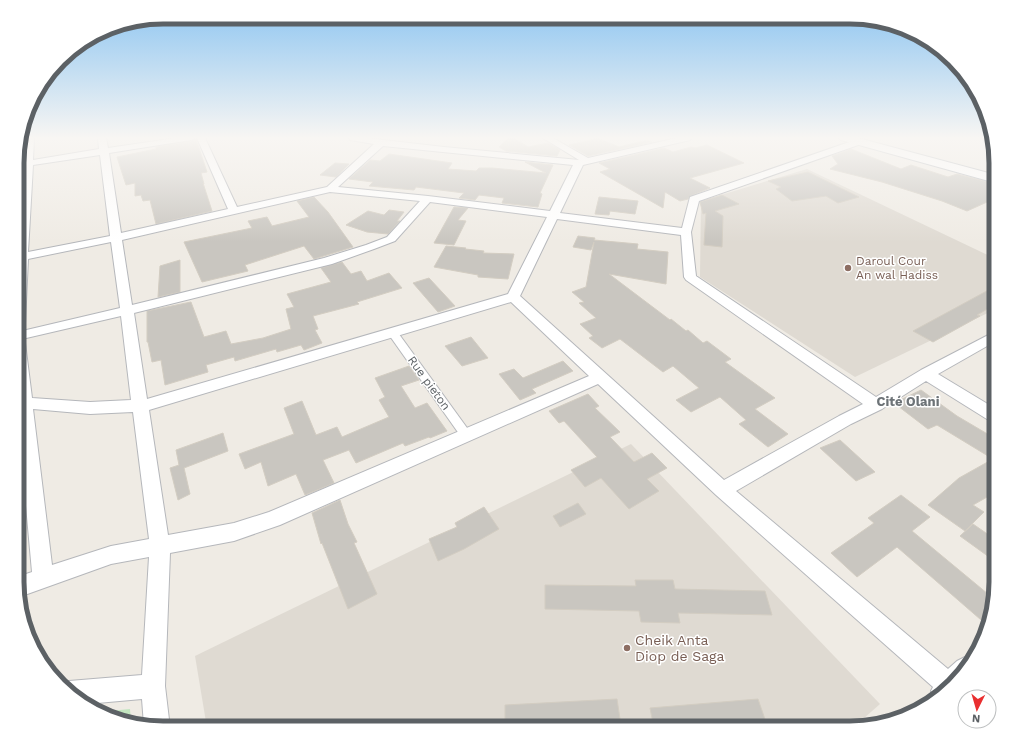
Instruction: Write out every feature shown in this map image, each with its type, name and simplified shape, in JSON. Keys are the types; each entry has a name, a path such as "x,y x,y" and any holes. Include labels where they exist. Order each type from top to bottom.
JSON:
{"main road":[{"path":"970,173 989,178"}],"street":[{"path":"107,173 160,545 153,686 156,721"},
{"path":"217,173 234,212"},
{"path":"330,189 348,173"},
{"path":"24,404 90,408 140,406 155,403 513,297 577,173"},
{"path":"769,173 694,199 686,232 690,276 876,405"},
{"path":"24,256 116,238 330,189 428,199 686,232"},
{"path":"24,335 323,262 388,241 428,199"},
{"path":"513,297 602,377 722,490 949,679"},
{"name":"Rue pieton","path":"392,332 466,435"},
{"path":"722,490 844,420 876,405 926,374 989,339"},
{"path":"926,374 989,412"},
{"path":"24,585 111,555 234,532 273,519 602,377"},
{"path":"24,428 43,578"},
{"path":"79,692 153,686"}],"shaded area":[{"name":"Daroul Cour An wal Hadiss","path":"795,173 815,173 989,256 989,312 855,377 700,277 701,201"},
{"path":"631,444 880,704 862,720 850,721 206,721 195,656"}],"green space":[{"path":"130,709 131,717 127,716 112,711"}],"building":[{"path":"122,173 202,173 201,173 204,184 203,183 212,211 156,224 150,200 143,201 141,195 135,196 135,183 126,185"},
{"path":"323,173 340,173 336,177 320,175"},
{"path":"356,173 549,173 540,193 542,194 538,207 502,203 504,198 479,195 475,200 459,198 464,193 416,187 414,190 369,186 373,182 349,179"},
{"path":"601,173 709,173 690,178 710,188 690,196 688,199 680,201 665,192 663,208"},
{"path":"810,173 859,197 838,203 826,196 792,201 776,189 781,187 768,181"},
{"path":"845,173 935,173 948,177 957,174 989,182 989,201 967,211 942,201 882,182"},
{"path":"722,195 739,204 715,211 723,216 722,247 704,245 706,213 703,214 700,202"},
{"path":"314,197 328,212 353,247 314,259 304,246 245,265 248,271 202,282 184,242 252,228 248,221 267,217 272,226 309,217 297,201"},
{"path":"599,197 638,201 635,214 610,211 609,215 595,214"},
{"path":"454,207 468,208 458,220 466,221 454,245 434,243"},
{"path":"389,210 404,212 397,221 400,221 388,234 367,232 346,225 368,211 384,215"},
{"path":"578,236 595,238 594,240 638,244 637,249 668,252 666,284 609,274 670,320 671,319 686,331 688,330 703,343 707,341 731,359 725,362 775,398 755,409 788,434 768,447 739,424 746,420 720,397 691,412 676,400 699,388 673,366 663,372 620,339 602,348 589,338 593,336 580,324 596,318 579,303 584,302 572,292 586,287 594,242 591,250 573,247"},
{"path":"446,246 484,251 483,253 514,254 508,279 478,277 478,275 434,267"},
{"path":"180,260 180,292 158,297 160,266"},
{"path":"342,262 351,274 361,271 367,281 389,273 402,288 357,302 359,304 313,316 318,329 315,330 322,343 304,350 301,345 277,352 276,349 235,361 234,357 206,365 208,372 165,385 161,360 152,362 147,342 147,311 191,302 204,337 226,331 231,344 263,338 291,329 286,309 294,307 287,294 331,282 321,268"},
{"path":"429,278 455,306 438,312 413,283"},
{"path":"989,290 989,308 977,315 980,316 933,342 913,331"},
{"path":"471,337 488,358 462,366 445,346"},
{"path":"563,361 573,371 532,389 536,393 520,400 499,374 514,369 523,378"},
{"path":"409,366 419,380 401,386 415,408 427,403 447,431 405,446 403,443 356,463 349,450 323,460 334,483 305,495 296,474 268,486 261,462 245,469 239,454 294,434 284,408 302,401 316,435 337,427 342,437 389,417 379,400 385,397 375,378"},
{"path":"921,390 957,416 989,435 989,457 937,425 928,429 894,403"},
{"path":"588,394 599,406 595,408 620,432 610,437 634,462 652,453 667,468 647,479 659,491 629,509 601,478 585,487 571,470 597,457 564,421 559,423 549,411"},
{"path":"223,433 228,451 184,468 190,494 178,500 170,468 179,465 176,450"},
{"path":"840,440 875,472 856,481 820,448"},
{"path":"989,461 989,496 973,505 984,512 965,531 928,505 959,478"},
{"path":"901,495 930,517 912,531 988,594 983,621 897,547 857,577 831,553 874,523 868,518"},
{"path":"340,500 348,524 357,542 354,543 377,594 348,609 322,543 321,544 312,513"},
{"path":"578,503 586,514 560,527 553,516"},
{"path":"484,507 499,529 464,549 438,561 429,539 457,527 455,523"},
{"path":"973,524 989,535 989,557 960,536"},
{"path":"635,580 673,580 675,589 765,591 772,615 678,613 680,623 641,622 639,611 545,609 545,585 636,586"},
{"path":"617,699 620,719 582,721 505,721 505,705"},
{"path":"758,699 766,721 653,721 650,708"}],"place":[{"name":"Daroul Cour An wal Hadiss","path":"848,268"},
{"name":"Cheik Anta Diop de Saga","path":"627,648"}],"district":[{"name":"Cité Olani","path":"908,401"}]}
